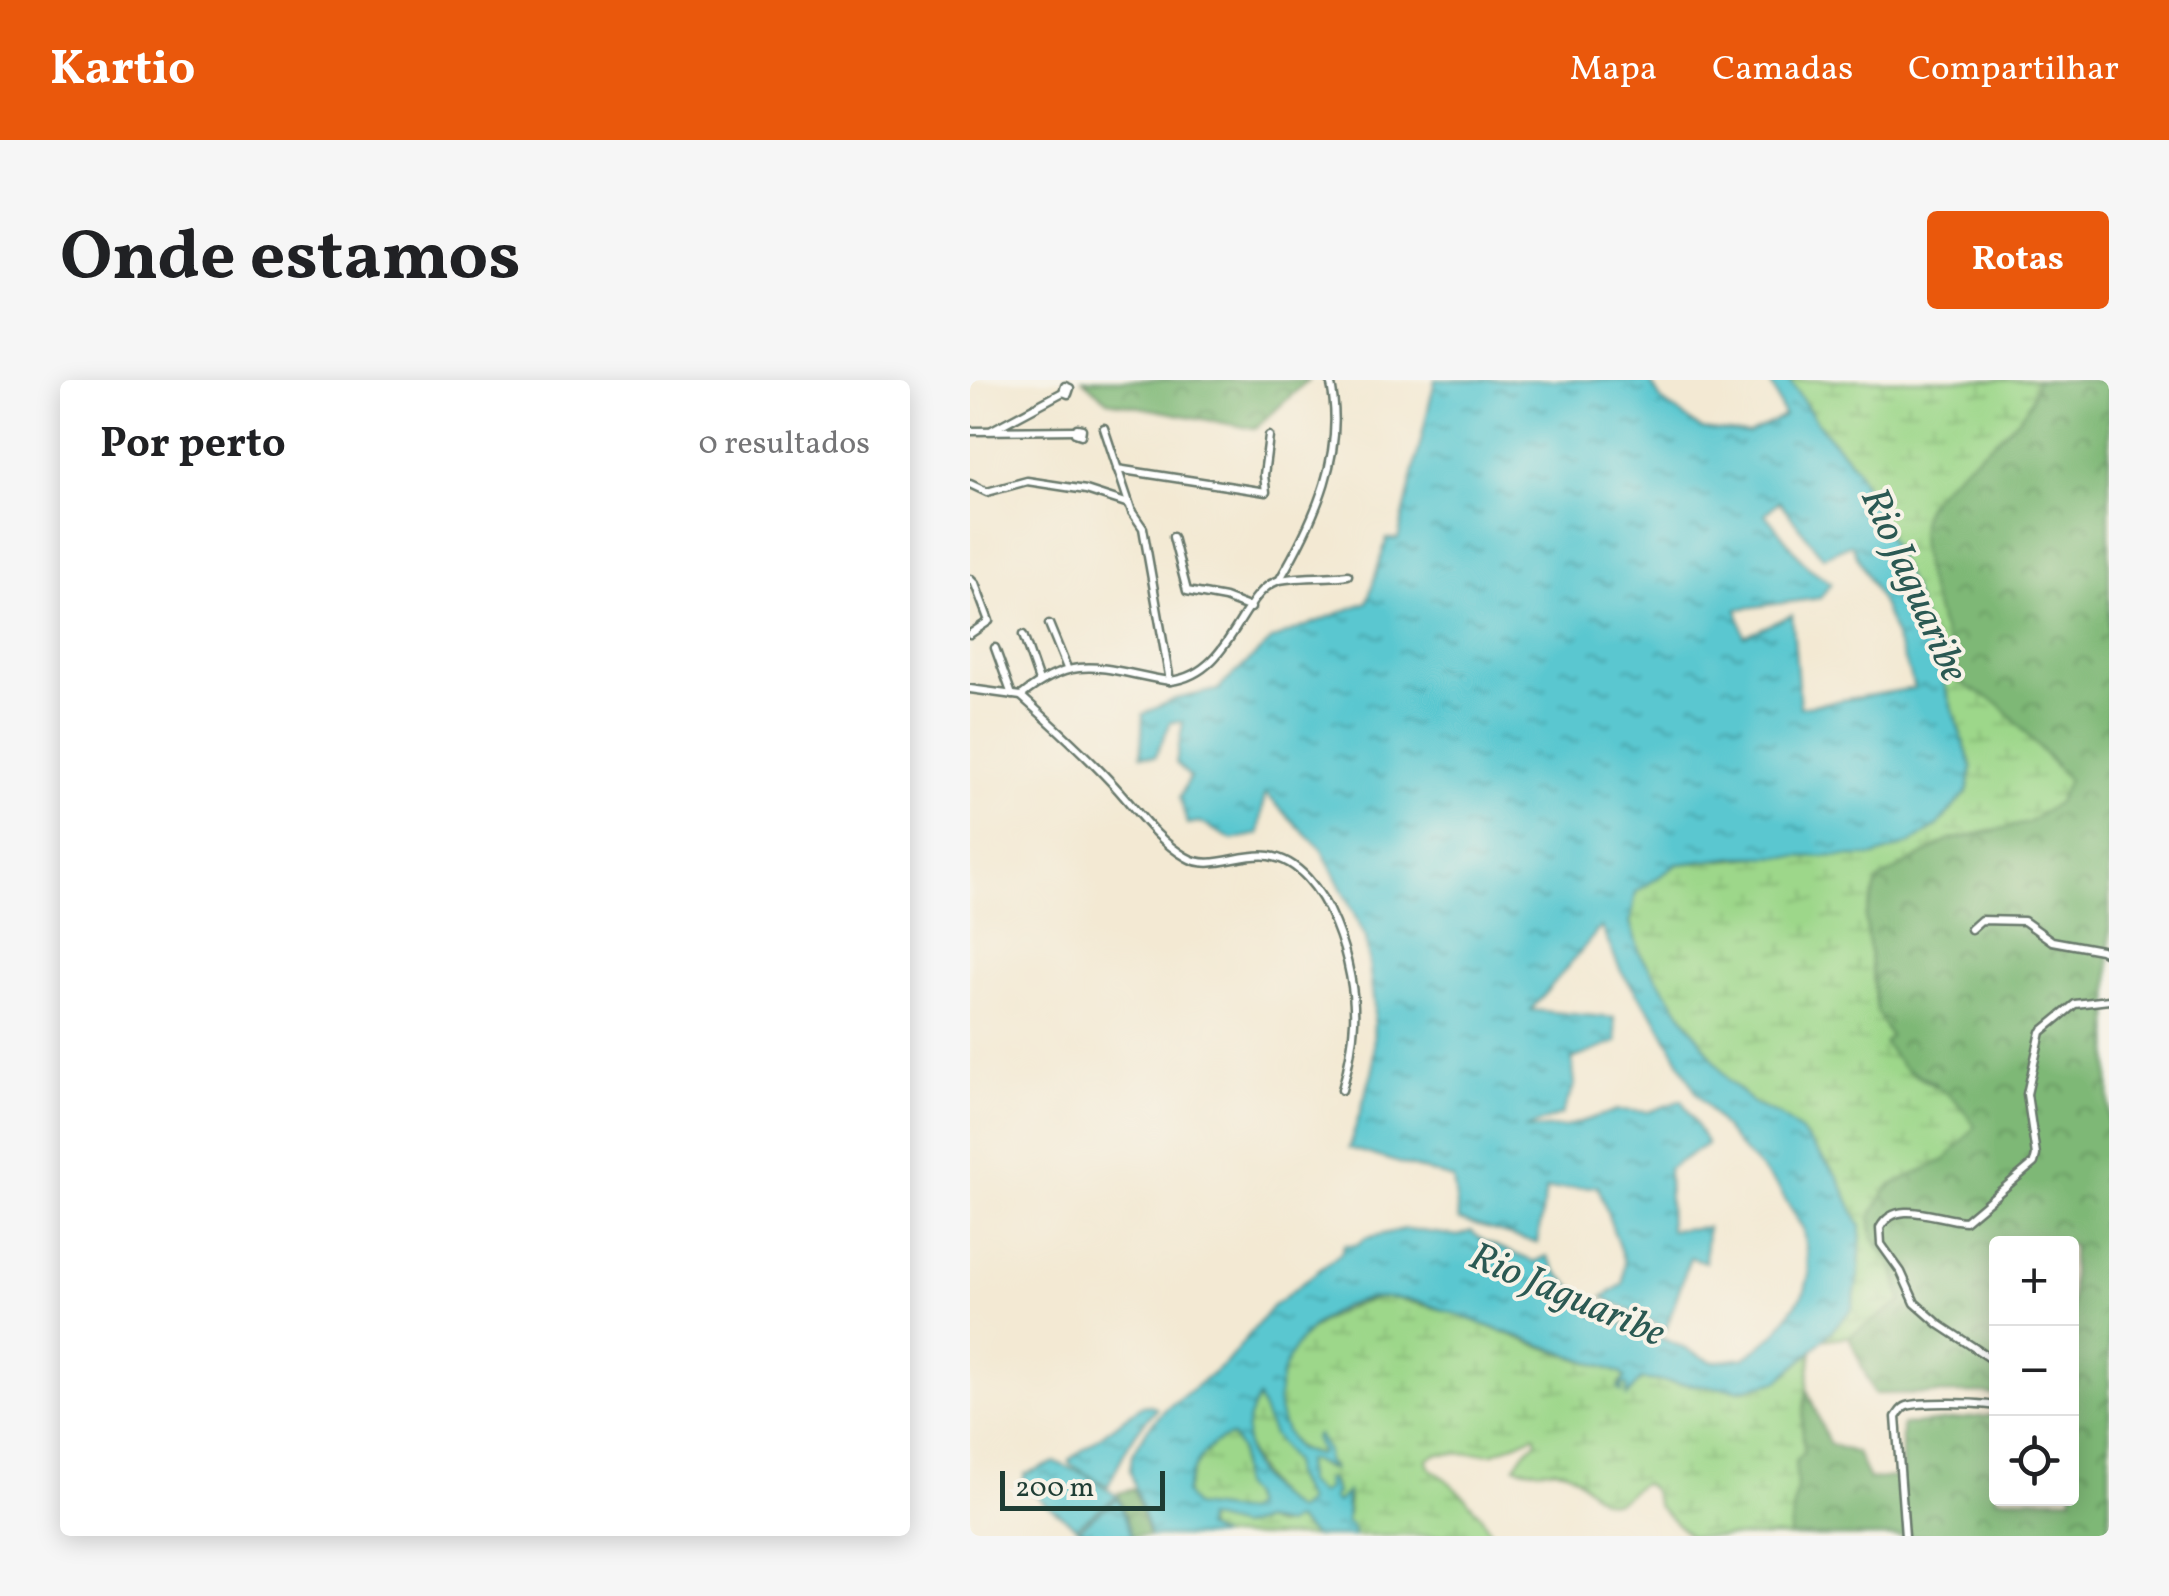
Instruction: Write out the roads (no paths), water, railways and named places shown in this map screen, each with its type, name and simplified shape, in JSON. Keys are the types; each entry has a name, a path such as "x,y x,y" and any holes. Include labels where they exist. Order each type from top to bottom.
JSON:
{"street":[{"path":"970,689 1016,695 1067,668 1092,667 1170,681 1182,680 1203,668 1230,640 1260,592 1280,580 1298,548 1334,453 1336,419 1330,380"},
{"path":"991,431 1062,392"},
{"path":"1104,428 1129,504 1143,528 1170,681"},
{"path":"970,431 1075,430"},
{"path":"1117,468 1266,492 1268,436"},
{"path":"970,484 987,492 1027,481 1086,490 1129,504"},
{"path":"1173,537 1187,591 1250,608"},
{"path":"1280,580 1348,575"},
{"path":"970,579 989,621 970,634"},
{"path":"1049,624 1067,668"},
{"path":"1023,635 1040,681"},
{"path":"995,648 1016,695 1089,758 1181,854 1205,863 1271,856 1290,866 1320,892 1351,981 1354,1019 1342,1090"},
{"path":"1971,930 1982,920 2024,922 2052,941 2109,954"},
{"path":"1989,1358 1940,1326 1915,1303 1882,1244 1880,1228 1888,1218 1908,1211 1965,1221 2030,1169 2036,1155 2027,1094 2041,1032 2075,1004 2109,1000"},
{"path":"1905,1536 1896,1417 1899,1412 1907,1406 1921,1405 1989,1406"}],"water":[{"name":"Rio Jaguaribe","path":"1435,380 1649,380 1661,400 1701,429 1748,434 1784,416 1770,380 1789,380 1819,425 1856,468 1913,592 1972,768 1967,792 1937,826 1909,844 1875,856 1737,857 1678,864 1636,892 1630,923 1640,954 1728,1080 1755,1105 1779,1115 1800,1131 1838,1177 1861,1227 1852,1309 1778,1381 1740,1390 1641,1379 1627,1396 1627,1385 1621,1385 1622,1392 1618,1389 1625,1378 1621,1373 1421,1302 1367,1299 1321,1320 1303,1337 1289,1357 1279,1403 1284,1427 1298,1450 1321,1453 1314,1438 1317,1435 1327,1451 1326,1461 1333,1470 1305,1461 1306,1482 1319,1494 1327,1489 1325,1481 1329,1478 1336,1503 1347,1492 1346,1523 1352,1526 1355,1536 1314,1536 1295,1520 1285,1525 1263,1521 1240,1527 1206,1518 1205,1528 1220,1536 1150,1536 1130,1470 1132,1456 1148,1428 1226,1363 1272,1307 1341,1253 1344,1245 1356,1245 1366,1238 1405,1229 1459,1236 1471,1231 1482,1240 1534,1262 1547,1256 1558,1273 1607,1319 1713,1362 1745,1358 1776,1333 1805,1291 1809,1274 1803,1229 1778,1187 1739,1147 1696,1092 1657,1020 1622,973 1601,927 1531,1010 1614,1018 1617,1042 1572,1059 1575,1084 1562,1114 1524,1129 1565,1127 1618,1110 1649,1112 1682,1100 1707,1144 1668,1169 1670,1230 1707,1227 1705,1262 1690,1257 1666,1329 1603,1297 1623,1284 1624,1261 1598,1186 1546,1190 1537,1243 1459,1220 1453,1179 1349,1148 1373,1070 1374,1006 1366,938 1322,850 1265,793 1259,834 1233,840 1199,822 1187,824 1180,797 1190,777 1176,763 1183,722 1171,722 1155,757 1141,755 1143,714 1175,699 1217,690 1273,639 1367,602 1387,539 1398,539","holes":["1779,501 1823,557 1851,544 1883,606 1915,688 1800,707 1792,615 1744,636 1737,609 1820,598 1831,583 1808,567 1765,514","1258,1398 1273,1435 1293,1463 1293,1474 1307,1502 1296,1511 1268,1488 1251,1462 1246,1432","1232,1436 1240,1450 1241,1486 1253,1507 1245,1512 1194,1506 1185,1493 1201,1457"]},
{"path":"1141,1406 1157,1409 1135,1435 1108,1486 1070,1464 1069,1460"},
{"path":"1055,1462 1087,1475 1117,1496 1076,1526 1023,1481 1025,1474"},
{"path":"1118,1498 1132,1536 1089,1536 1078,1528"}]}
